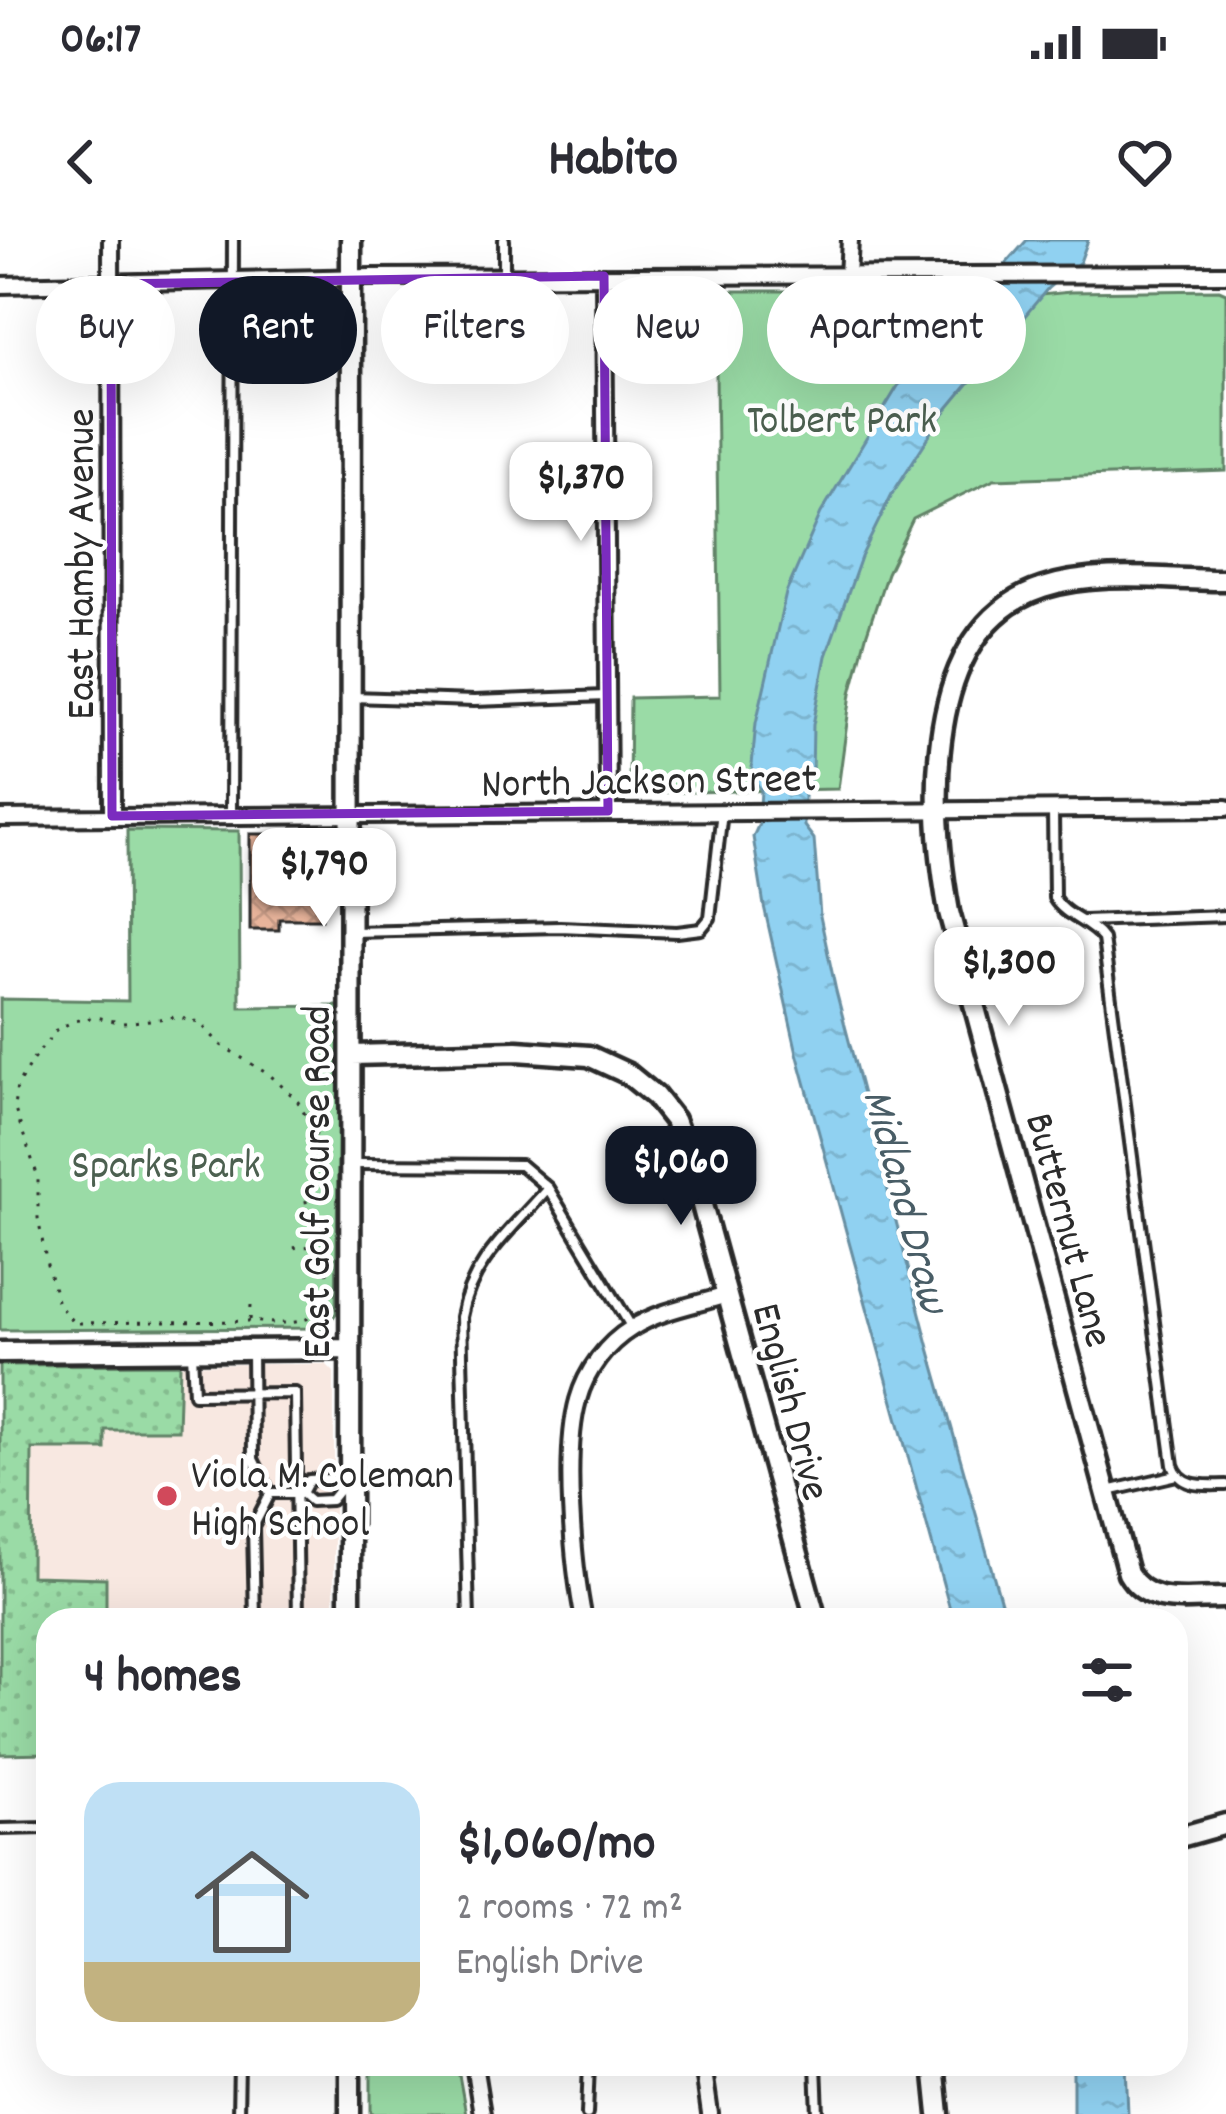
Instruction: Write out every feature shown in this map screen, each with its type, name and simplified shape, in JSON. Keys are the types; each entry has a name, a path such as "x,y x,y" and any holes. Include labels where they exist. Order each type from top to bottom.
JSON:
{"street":[{"name":"East Hamby Avenue","path":"111,240 111,276"},
{"name":"East Golf Course Road","path":"350,276 351,240"},
{"path":"850,240 848,276 1226,274"},
{"path":"0,285 36,285"},
{"name":"East Hamby Avenue","path":"111,384 112,816"},
{"name":"East Golf Course Road","path":"350,384 352,1055 345,1488 350,1608"},
{"path":"605,384 608,811"},
{"name":"Butternut Lane","path":"1226,580 1089,580 1043,588 999,614 973,642 951,690 938,810 949,913 1128,1573 1138,1588 1155,1597 1226,1598"},
{"name":"North Jackson Street","path":"0,818 1226,808"},
{"name":"English Drive","path":"352,1055 567,1052 589,1056 628,1074 659,1101 680,1132 813,1608"},
{"path":"582,1608 574,1523 577,1404 601,1356 632,1328 655,1315 727,1295"},
{"path":"0,1352 350,1349"},
{"path":"1188,1835 1226,1824"},
{"path":"350,2076 350,2114"},
{"path":"476,2076 482,2114"},
{"path":"705,2076 710,2114"},
{"path":"935,2076 939,2114"}],"lane":[{"path":"232,240 232,276"},
{"path":"504,240 504,276"},
{"path":"231,815 232,384"},
{"path":"350,697 474,701 607,695"},
{"path":"351,932 700,929 710,917 722,810"},
{"path":"1053,810 1054,898 1059,907 1096,929 1103,939 1177,1475"},
{"path":"1081,921 1226,916"},
{"path":"351,1164 521,1165 548,1188 632,1328"},
{"path":"469,1608 466,1288 493,1249 548,1188"},
{"path":"252,1349 254,1460 270,1493"},
{"path":"192,1350 194,1394 295,1393 298,1608"},
{"path":"1106,1491 1177,1475 1195,1484 1226,1486"},
{"path":"270,1493 331,1500 345,1488"},
{"path":"255,1608 253,1527 270,1493"},
{"path":"0,1829 36,1828"},
{"path":"238,2114 239,2076"},
{"path":"586,2114 588,2076"},
{"path":"816,2076 818,2114"}],"path":[{"path":"96,1017 123,1023 176,1018 199,1022 236,1057 272,1076 296,1100 321,1144 322,1156 306,1201 314,1246 329,1276 329,1306 318,1316 292,1324 74,1323 58,1304 38,1218 38,1178 14,1107 17,1086 56,1030 74,1021 96,1017"},
{"path":"291,1248 314,1246"},
{"path":"250,1305 250,1321"}],"highlighted area":[{"path":"604,276 608,811 112,816 111,284"}],"shaded area":[{"name":"Viola M. Coleman High School","path":"326,1364 334,1372 334,1608 36,1608 36,1753 0,1754 0,1365"}],"green space":[{"name":"Tolbert Park","path":"743,291 767,291 767,384 1026,384 1026,296 1070,292 1226,293 1226,471 994,479 913,519 887,573 866,636 851,693 838,789 638,793 629,789 630,698 720,696 716,384 743,384"},
{"name":"Sparks Park","path":"127,830 239,831 240,1007 340,1006 336,1313 326,1328 0,1330 0,999 128,1001"},
{"path":"180,1364 178,1430 105,1430 105,1449 32,1449 31,1576 106,1578 106,1608 36,1608 36,1753 0,1754 0,1365"},
{"path":"371,2076 459,2076 466,2114 371,2114"}],"water":[{"path":"1027,240 1088,240 1080,262 1048,288 1026,314 1026,276 995,276"},
{"path":"900,384 968,384 892,494 861,557 826,656 813,725 812,776 804,790 804,826 814,839 820,916 836,991 1003,1608 950,1608 797,1053 764,906 753,837 759,824 761,790 753,779 756,723 786,593 821,513"},
{"path":"1073,2076 1126,2076 1128,2114 1073,2114"}],"building":[{"path":"250,834 323,834 322,919 279,919 279,930 250,930"}],"place":[{"name":"Viola M. Coleman High School","path":"167,1496"}],"water label":[{"name":"Midland Draw","path":"909,1200"}]}
